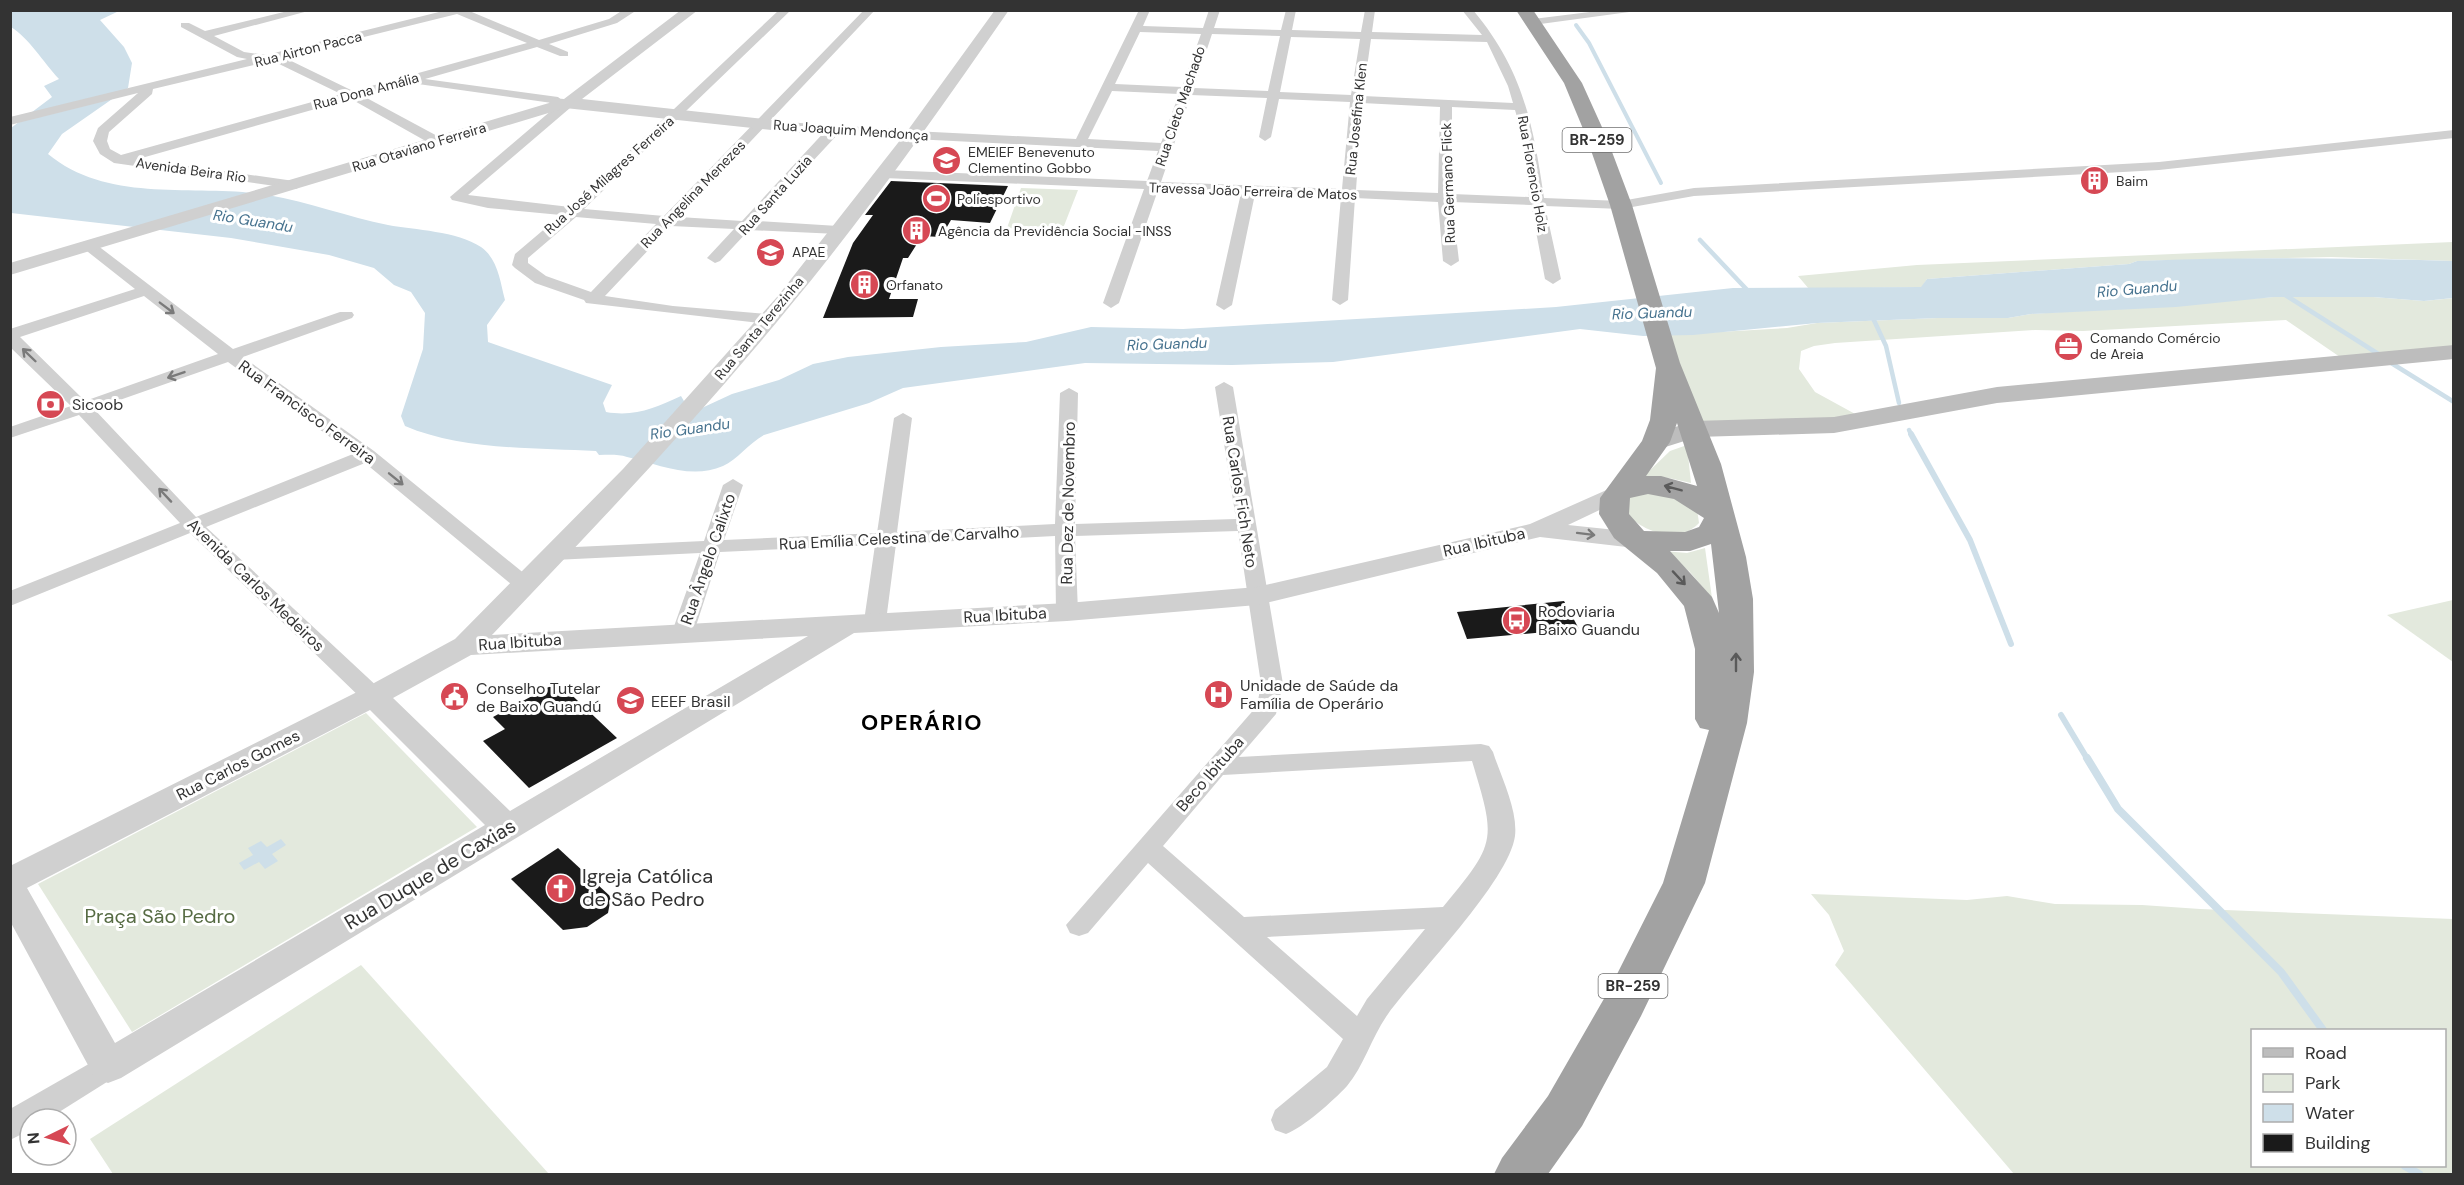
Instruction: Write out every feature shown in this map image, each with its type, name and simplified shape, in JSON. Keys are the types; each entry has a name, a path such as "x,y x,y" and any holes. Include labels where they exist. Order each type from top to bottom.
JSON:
{"highway":[{"name":"BR-259","path":"1519,1174 1565,1111 1625,1003 1684,883 1711,780 1729,723 1737,672 1736,599 1730,557 1706,464 1666,360 1621,205 1573,83 1528,16"},
{"name":"BR-259","path":"1620,491 1656,442 1666,407 1666,360"},
{"path":"1647,484 1678,488 1693,494 1720,516 1711,533 1690,541 1635,540 1624,531 1614,514 1613,504 1620,491 1647,484"},
{"name":"BR-259","path":"1635,540 1668,566 1688,586 1700,604 1707,623 1712,649 1711,780"}],"main road":[{"path":"1656,442 1694,429 1811,427 1851,423 1997,395 2454,352"},
{"path":"1706,464 1718,446 1727,438 1772,426"}],"street":[{"path":"204,35 306,10"},
{"name":"Rua Dona Amália","path":"119,160 540,43 613,21 632,10"},
{"name":"Rua Otaviano Ferreira","path":"573,212 475,202 457,197 566,103 691,10"},
{"name":"Rua José Milagres Ferreira","path":"768,319 592,300 532,275 520,265 520,257 573,212 786,10"},
{"name":"Rua Angelina Menezes","path":"592,300 870,10"},
{"name":"Rua Santa Terezinha","path":"465,646 632,474 768,319 884,174 1002,10"},
{"path":"1080,142 1145,10"},
{"name":"Rua Cleto Machado","path":"1111,303 1215,10"},
{"path":"1265,137 1291,10"},
{"name":"Rua Florencio Holz","path":"1467,10 1491,39 1505,63 1521,107 1528,134 1537,201 1553,279"},
{"path":"1528,16 1639,10"},
{"path":"459,11 564,54"},
{"name":"Rua Airton Pacca","path":"14,121 459,11"},
{"path":"1370,11 1398,37"},
{"name":"Rua Josefina Klen","path":"1340,300 1356,100 1370,11"},
{"path":"185,25 241,56 274,57 352,94 436,141"},
{"path":"1137,29 1491,39"},
{"name":"Rua Joaquim Mendonça","path":"407,80 566,103 833,131 1166,147"},
{"name":"Avenida Beira Rio","path":"153,87 103,131 100,141 105,151 119,160 288,188"},
{"path":"1107,87 1521,107"},
{"name":"Rua Otaviano Ferreira","path":"10,269 288,188 566,103"},
{"name":"Rua Germano Flick","path":"1446,104 1445,198 1451,261"},
{"name":"Rua Santa Luzia","path":"716,258 833,131"},
{"name":"Travessa João Ferreira de Matos","path":"884,174 1621,205 1694,192 2159,166 2454,134"},
{"path":"1224,305 1249,190"},
{"path":"573,212 666,221 838,230"},
{"name":"Rua Francisco Ferreira","path":"88,245 231,356 367,455 524,584"},
{"path":"10,336 145,291"},
{"path":"10,433 346,315"},
{"name":"Avenida Carlos Medeiros","path":"10,336 82,407 194,526 373,696 507,828"},
{"name":"Rua Carlos Fich Neto","path":"1224,387 1257,596"},
{"name":"Rua Dez de Novembro","path":"1067,612 1065,530 1069,393"},
{"path":"862,622 888,538 903,418"},
{"path":"10,599 367,455"},
{"name":"Rua Ângelo Calixto","path":"683,632 733,485"},
{"name":"Rua Ibituba","path":"465,646 1067,612 1257,596 1538,530 1620,491"},
{"name":"Rua Emília Celestina de Carvalho","path":"554,554 1065,530 1244,525"},
{"name":"Rua Ibituba","path":"1538,530 1635,540"},
{"name":"Beco Ibituba","path":"1079,925 1268,708 1272,684 1257,596"},
{"name":"Rua Duque de Caxias","path":"10,1126 507,828 862,622"},
{"name":"Rua Carlos Gomes","path":"10,881 373,696 465,646"},
{"path":"1215,767 1481,752 1500,814 1502,836 1482,878 1377,1007 1337,1076 1286,1120"},
{"path":"1147,847 1359,1036"},
{"path":"10,888 108,1066"},
{"path":"1239,928 1448,917"}],"green space":[{"path":"1021,188 1078,190 1062,231 1007,228"},
{"path":"2453,242 2453,261 2331,257 2137,261 2129,264 1927,279 1922,287 1809,289 1798,276 1917,265"},
{"path":"2274,297 2373,297 2424,301 2454,298 2453,347 2340,357 2286,320 2083,331 2035,330 1835,343 1814,346 1801,351 1799,369 1815,392 1857,415 1842,419 1700,425 1666,335 1787,328 1817,323 1938,318 2008,318 2031,314"},
{"path":"1687,445 1691,483 1644,476 1670,451"},
{"path":"1657,491 1697,509 1699,523 1681,534 1671,535 1651,530 1632,520 1625,513 1628,499 1635,494"},
{"path":"1705,548 1712,598 1689,571 1663,551 1687,553"},
{"path":"2453,600 2453,662 2387,615"},
{"name":"Praça São Pedro","path":"366,713 477,827 132,1032 38,884"},
{"path":"1811,894 1967,900 2007,896 2055,904 2142,905 2453,919 2453,1174 2014,1174 1835,965 1844,951 1829,915"},
{"path":"361,965 549,1174 113,1174 90,1139"}],"water":[{"name":"Rio Guandu","path":"11,11 119,11 100,20 124,47 132,63 128,88 62,134 48,154 72,170 98,180 126,186 268,195 373,222 448,234 471,242 487,252 495,264 505,300 487,325 488,342 612,385 603,403 606,412 636,412 681,396 691,413 732,394 779,380 813,364 848,357 941,347 1026,342 1091,327 1183,329 1556,307 1733,288 1921,287 1927,279 2129,264 2137,261 2295,258 2453,261 2453,298 2424,301 2373,297 2274,297 2176,307 2031,314 2008,318 1938,318 1817,323 1693,335 1643,336 1580,329 1333,362 1232,365 1085,363 903,388 869,403 764,435 723,466 711,470 687,471 624,456 599,455 596,451 474,444 427,434 405,426 401,416 423,349 425,313 411,292 394,285 374,268 329,255 231,238 11,213 11,128 52,97 44,86 59,79 30,44 11,27"},
{"path":"281,839 286,845 272,854 278,861 265,869 259,862 244,870 239,863 253,855 248,848 261,841 267,847"}],"building":[{"path":"891,181 1008,186 990,223 951,220 941,237 922,236 908,258 903,258 889,299 918,299 913,317 823,318 853,243 873,215 865,215"},
{"name":"Rodoviaria Baixo Guandu","path":"1564,601 1579,629 1467,639 1457,612"},
{"path":"558,682 617,738 529,788 483,741 505,729 493,717"},
{"name":"Igreja Católica de São Pedro","path":"558,848 611,897 608,913 587,927 563,930 511,879"}],"waterway":[{"path":"1576,25 1589,43 1661,183"},
{"path":"1700,240 1751,294"},
{"path":"2282,293 2380,355"},
{"path":"1872,316 1886,346 1899,403"},
{"path":"2388,361 2454,402"},
{"path":"1909,430 1911,434"},
{"path":"1911,434 1970,540 2011,644"},
{"path":"2061,715 2088,760"},
{"path":"2087,758 2118,809 2281,972 2322,1029"},
{"path":"2407,1167 2419,1174"}],"place":[{"name":"EMEIEF Benevenuto Clementino Gobbo","path":"947,160"},
{"name":"Baim","path":"2095,181"},
{"name":"Poliesportivo","path":"936,199"},
{"name":"Agência da Previdência Social -INSS","path":"917,231"},
{"name":"APAE","path":"771,252"},
{"name":"Orfanato","path":"865,285"},
{"name":"Comando Comércio de Areia","path":"2069,346"},
{"name":"Sicoob","path":"51,404"},
{"name":"Rodoviaria Baixo Guandu","path":"1517,620"},
{"name":"Unidade de Saúde da Família de Operário","path":"1219,694"},
{"name":"Conselho Tutelar de Baixo Guandú","path":"455,697"},
{"name":"EEEF Brasil","path":"630,701"},
{"name":"Igreja Católica de São Pedro","path":"561,888"}],"district":[{"name":"OPERÁRIO","path":"922,722"}]}
